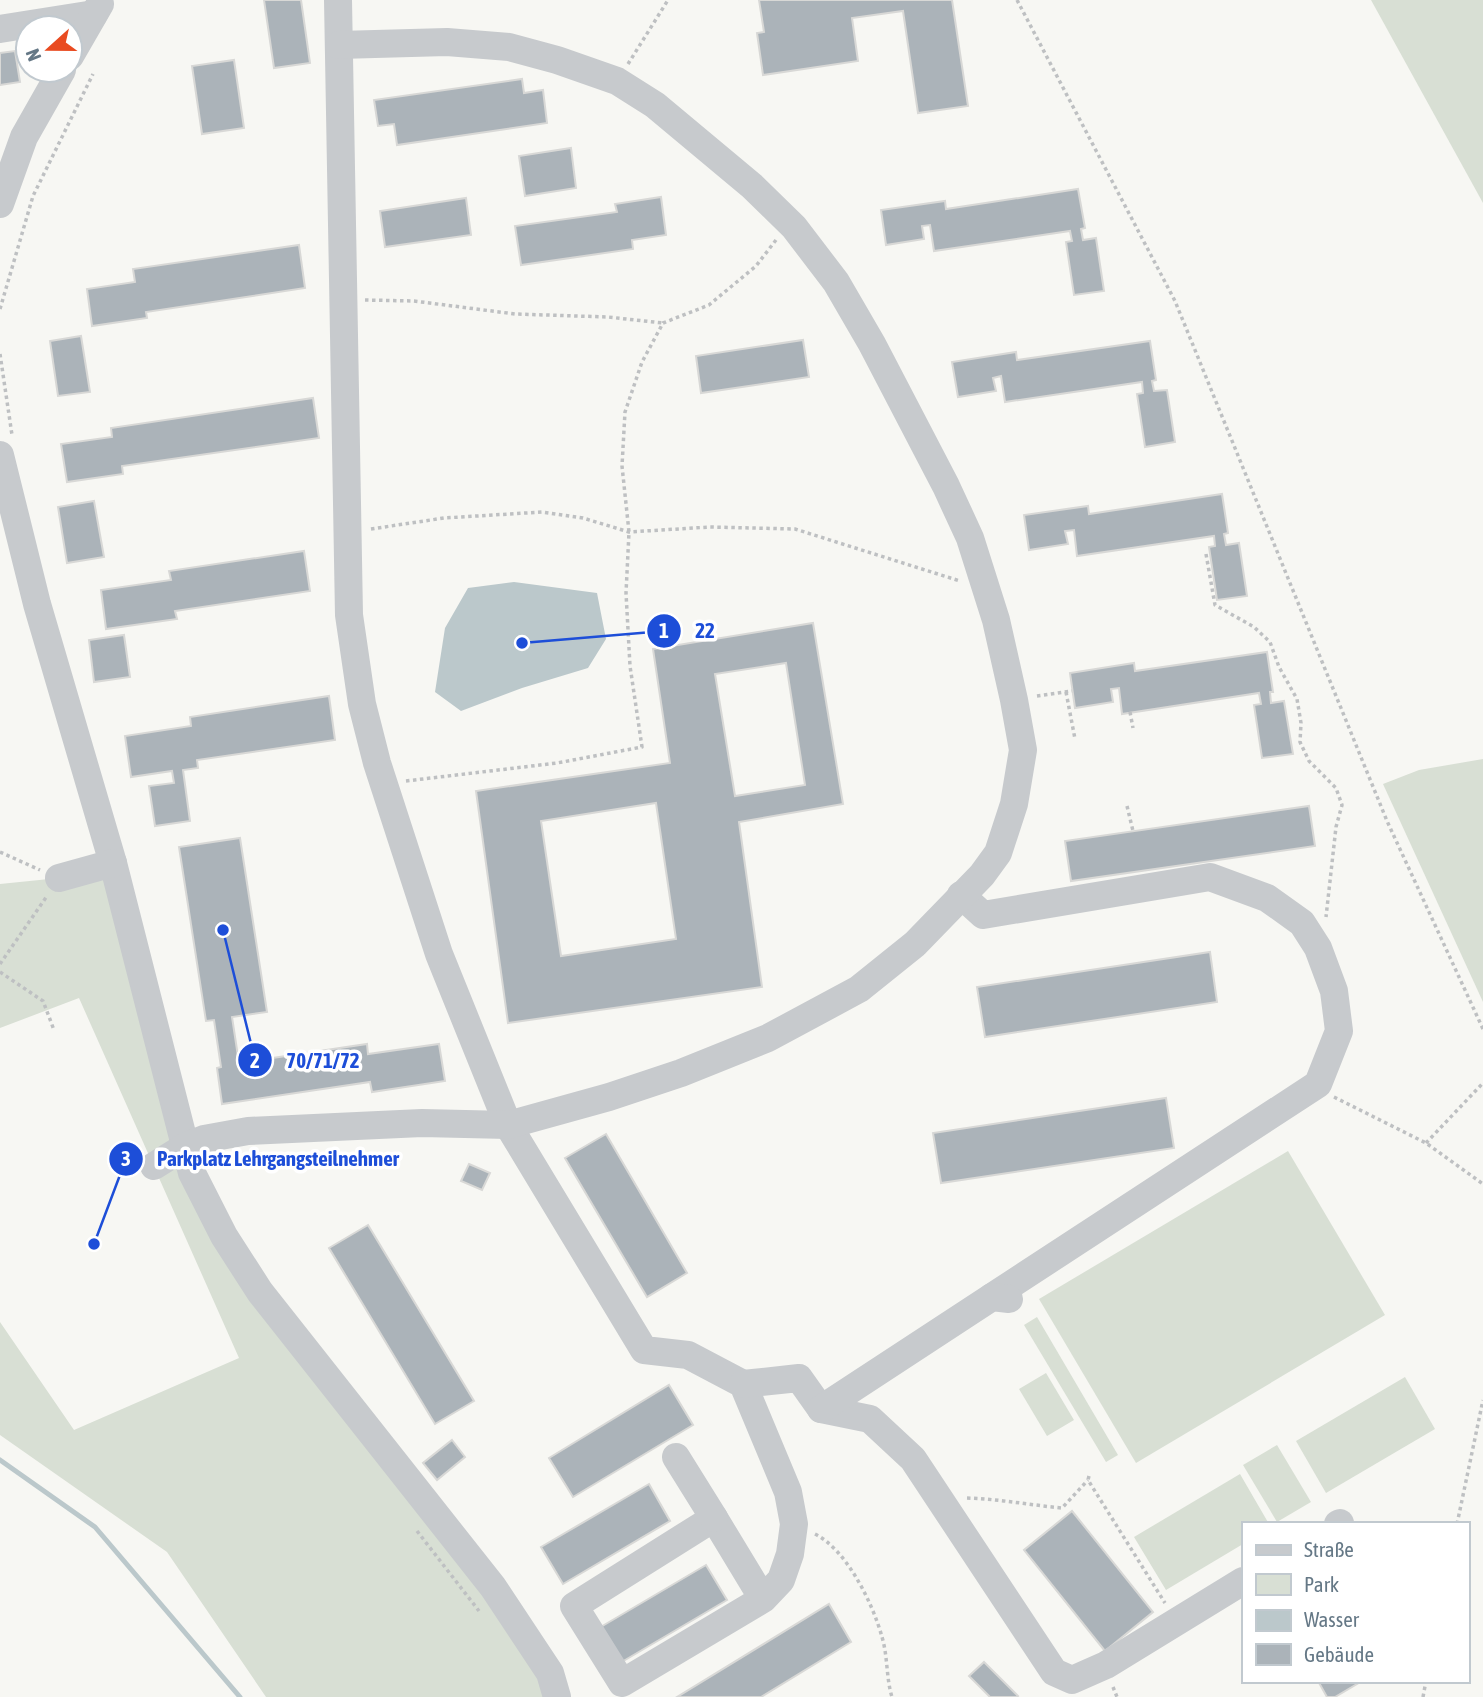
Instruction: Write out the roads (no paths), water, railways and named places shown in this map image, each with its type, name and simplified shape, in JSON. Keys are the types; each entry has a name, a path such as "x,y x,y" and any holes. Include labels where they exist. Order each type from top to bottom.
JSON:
{"street":[{"path":"338,0 349,615 362,704 383,783 439,954 508,1125 644,1350 688,1355 743,1384 799,1378 821,1409 870,1419 913,1459 1055,1672 1072,1681 1106,1665 1242,1582"},
{"path":"0,29 98,7"},
{"path":"84,32 98,7"},
{"path":"154,1166 186,1146 204,1139 248,1131 422,1123 508,1125 669,1077 768,1038 859,989 915,944 982,875 998,853 1014,804 1023,750 996,620 970,538 872,344 836,282 790,222 752,186 655,105 617,81 509,47 447,41 339,45"},
{"path":"0,204 24,136 54,84"},
{"path":"0,455 37,604 113,863 192,1173 224,1236 260,1292 493,1587 550,1673 556,1697"},
{"path":"60,878 113,863"},
{"path":"821,1409 1004,1299 1318,1084 1339,1031 1334,991 1318,948 1302,923 1267,898 1210,877 984,915 961,895"},
{"path":"714,1518 574,1606 622,1683 763,1600 781,1580 790,1554 794,1524 788,1492 743,1384"},
{"path":"676,1457 763,1600"}],"water":[{"path":"514,582 597,593 606,639 588,668 522,688 461,711 435,692 445,628 468,588"}],"waterway":[{"path":"0,1460 95,1527 240,1697"}],"place":[{"name":"22","path":"522,643"},
{"name":"70/71/72","path":"223,930"},
{"name":"Parkplatz Lehrgangsteilnehmer","path":"94,1244"}]}
